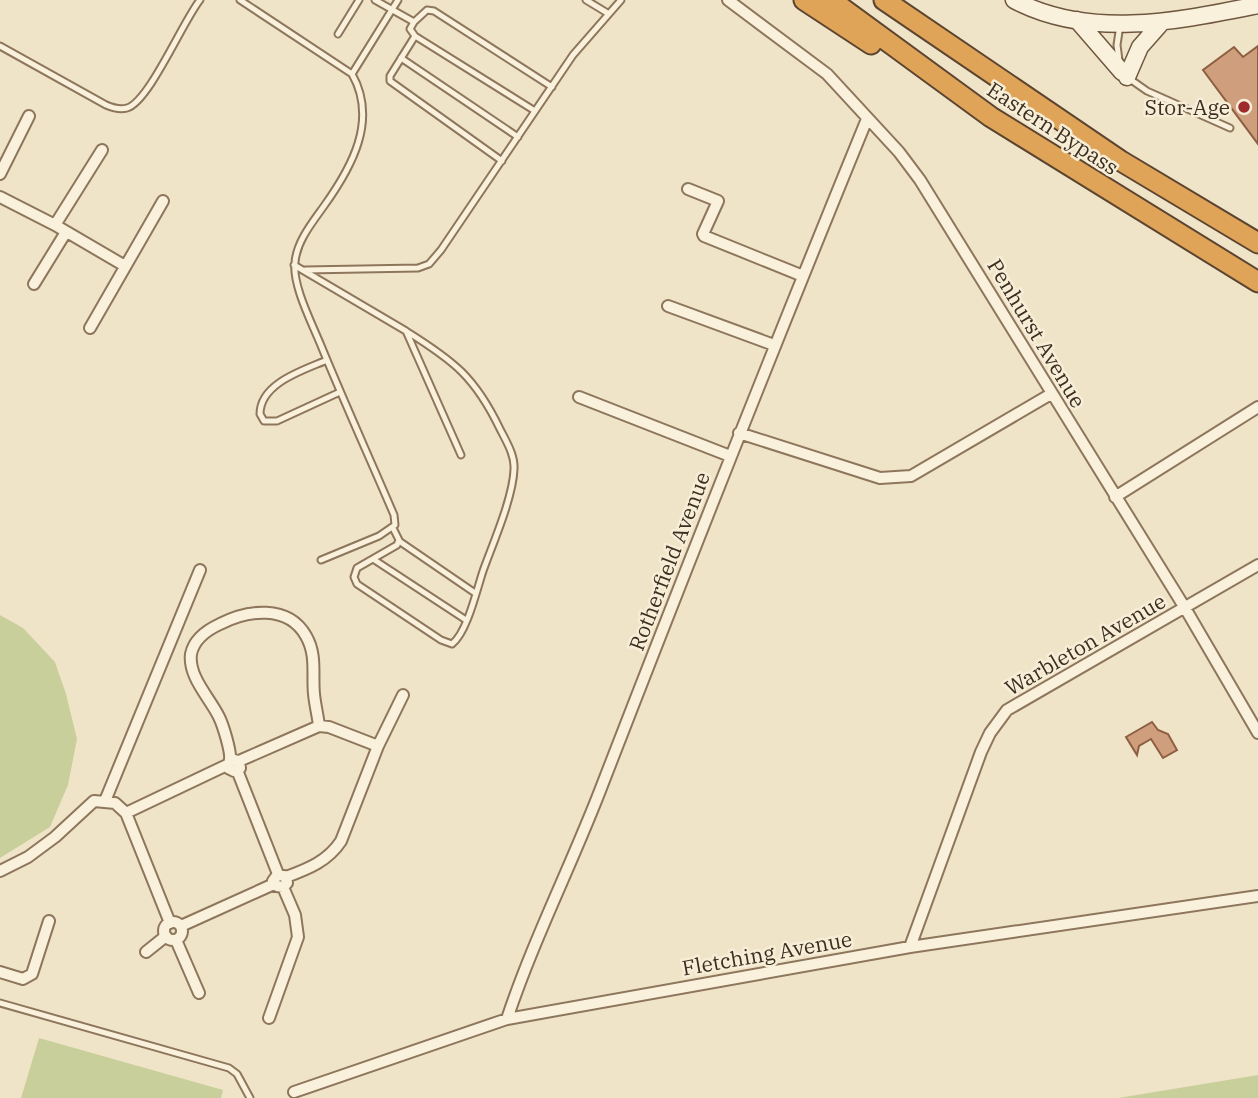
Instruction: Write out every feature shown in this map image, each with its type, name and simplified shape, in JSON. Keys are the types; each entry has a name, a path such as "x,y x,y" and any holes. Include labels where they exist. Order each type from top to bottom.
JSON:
{"highway":[{"path":"804,0 991,117"},
{"name":"Eastern Bypass","path":"831,0 991,117 1258,282"},
{"name":"Eastern Bypass","path":"884,0 1121,161 1258,243"},
{"path":"902,0 969,60"}],"main road":[{"path":"1014,0 1029,8 1077,20 1120,25 1181,20 1258,5"},
{"path":"1077,20 1124,74 1140,47 1162,22"}],"street":[{"name":"Penhurst Avenue","path":"728,0 827,74 899,152 920,180 1185,608 1258,733"},
{"path":"0,174 29,116"},
{"name":"Rotherfield Avenue","path":"507,1019 519,984 587,825 739,433 867,118"},
{"path":"55,225 102,149"},
{"path":"688,189 718,201 703,234 705,236 803,275"},
{"path":"0,197 55,225 125,267"},
{"path":"90,328 163,201"},
{"path":"34,284 66,232"},
{"path":"668,306 774,345"},
{"path":"739,433 880,478 900,478 911,476 1051,394"},
{"path":"579,397 730,456"},
{"path":"1115,497 1258,407"},
{"name":"Warbleton Avenue","path":"910,947 981,752 1007,710 1258,565"},
{"path":"105,801 200,570"},
{"path":"269,1018 298,937 295,915 234,764 222,724 196,678 191,657 199,638 237,615 268,612 298,626 306,636 314,662 314,694 320,726"},
{"path":"199,993 165,928 313,867 335,850 341,841 378,746 403,695"},
{"path":"126,813 320,726 378,746"},
{"path":"0,871 28,857 55,837 94,801 114,803 126,813 182,934 146,952"},
{"name":"Fletching Avenue","path":"294,1092 507,1019 910,947 1258,896"},
{"path":"0,972 23,979 32,974 49,921"}],"lane":[{"path":"0,46 106,105 120,109 129,108 146,90 200,0"},
{"path":"240,0 352,74 359,85 363,107 358,149 301,242 294,265 305,308 396,525 321,561"},
{"path":"338,34 359,0"},
{"path":"375,0 414,22"},
{"path":"352,74 398,0"},
{"path":"586,0 609,14"},
{"path":"305,270 406,270 429,264 573,55 621,0"},
{"path":"535,111 415,36 410,29 414,22 427,10 434,11 552,87"},
{"path":"1120,25 1118,56 1124,74 1147,91 1230,128"},
{"path":"415,36 390,76 390,81 502,160"},
{"path":"401,58 518,137"},
{"path":"294,265 432,347 470,378 497,421 512,457 512,483 466,620 456,641 447,644 356,584 354,573 357,568 397,545 399,541"},
{"path":"406,331 461,455"},
{"path":"327,360 293,375 275,387 263,399 260,414 264,421 277,421 340,392"},
{"path":"393,528 399,541 475,593"},
{"path":"373,559 466,620"},
{"path":"0,1003 229,1068 237,1074 250,1098"}],"green space":[{"path":"0,615 23,628 55,662 77,739 68,785 50,827 0,858"},
{"path":"39,1038 223,1090 221,1098 21,1098"},
{"path":"1258,1075 1258,1098 1118,1098"}],"building":[{"name":"Stor-Age","path":"1258,46 1258,144 1203,70 1234,47 1243,57"},
{"path":"1152,722 1158,730 1168,734 1177,750 1163,758 1151,739 1139,746 1137,755 1126,737"}],"place":[{"name":"Stor-Age","path":"1244,107"}]}
